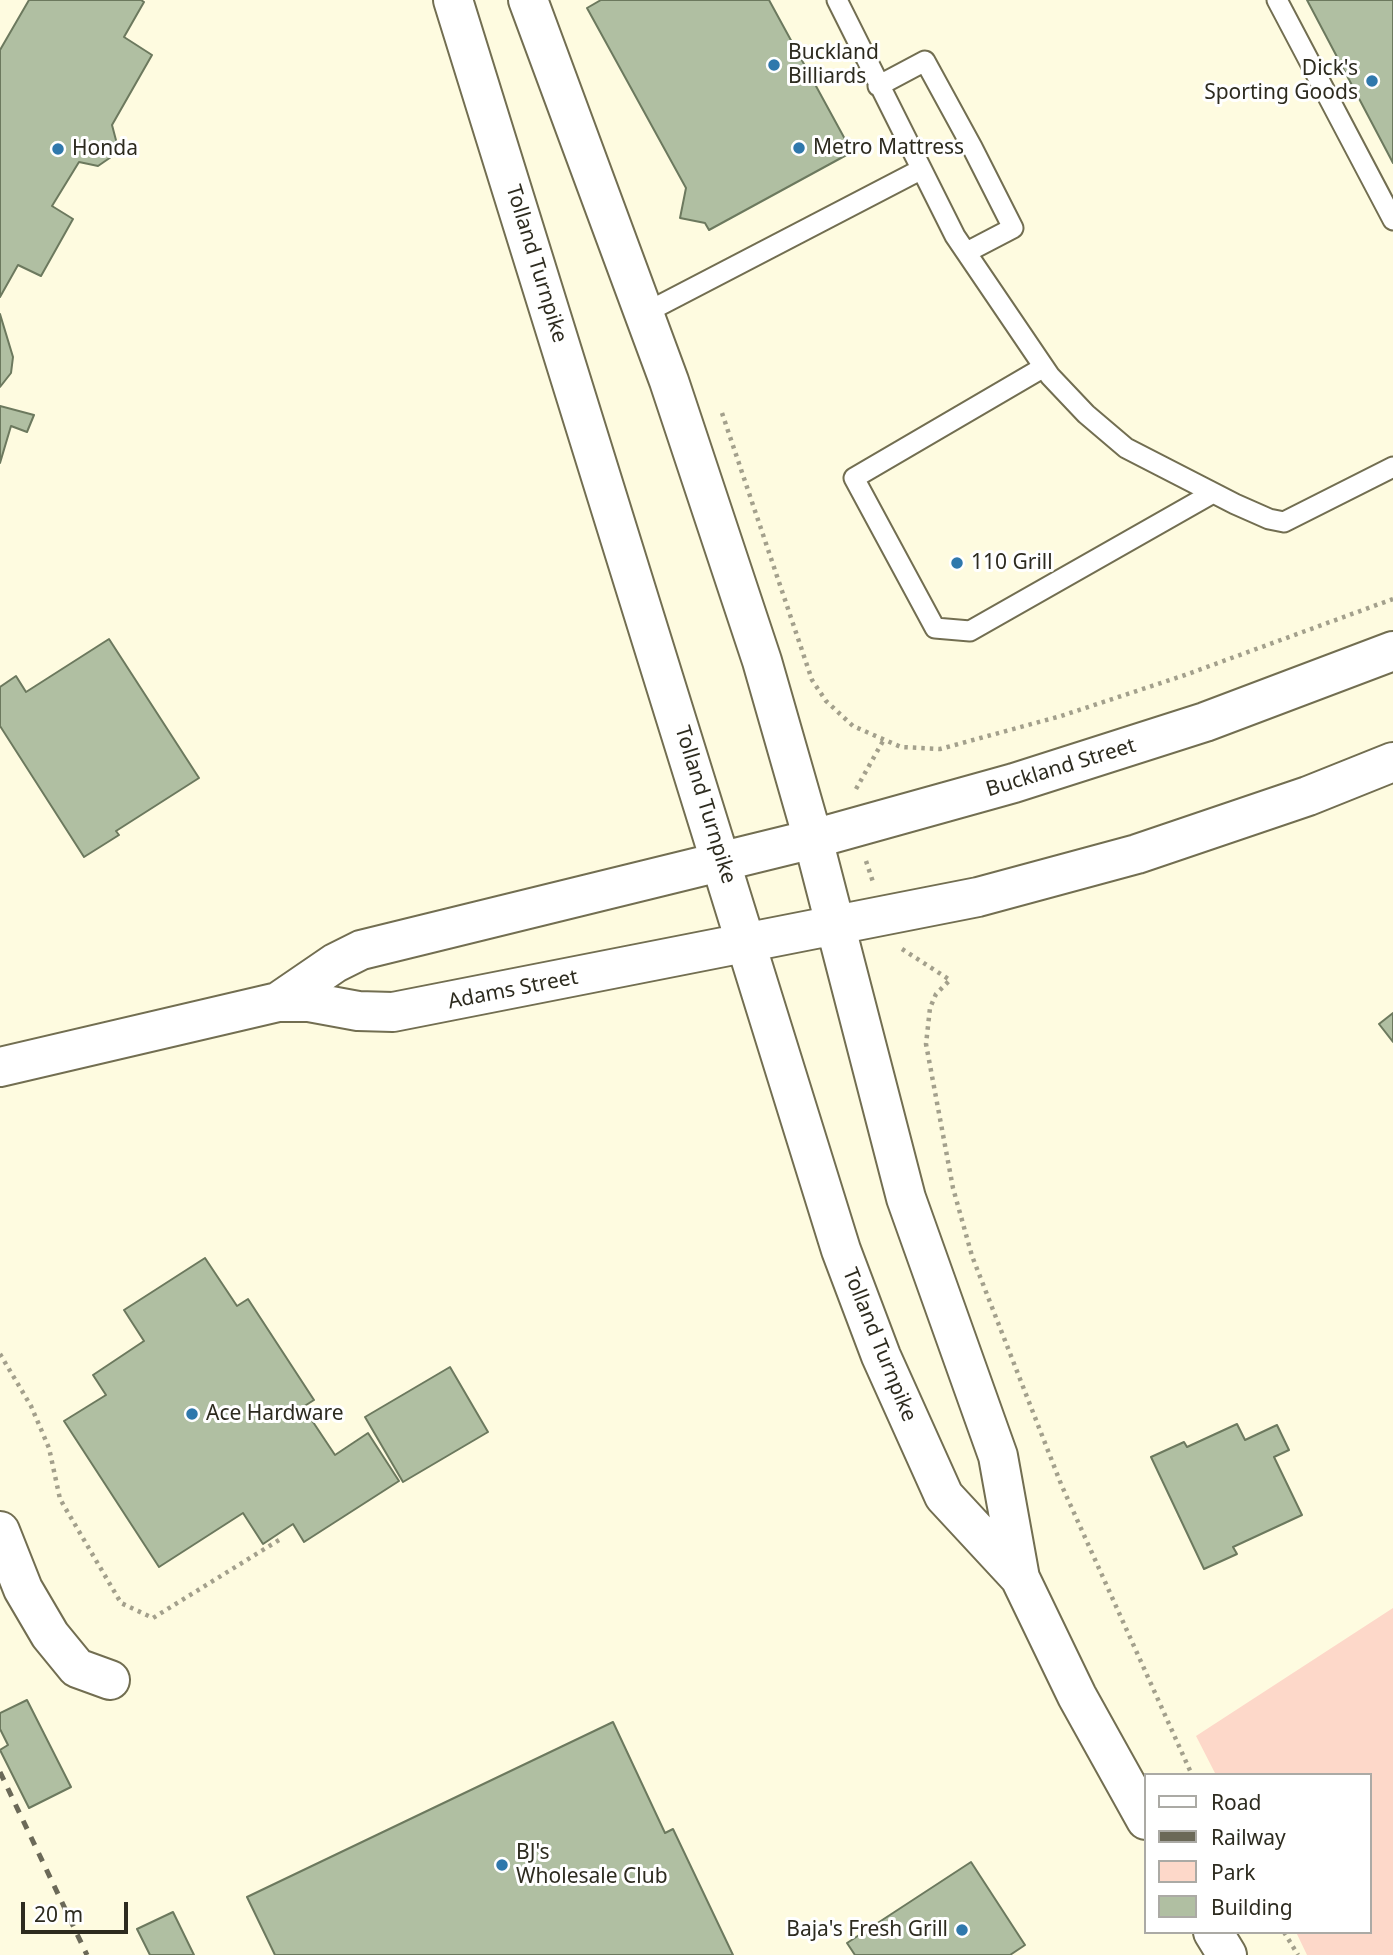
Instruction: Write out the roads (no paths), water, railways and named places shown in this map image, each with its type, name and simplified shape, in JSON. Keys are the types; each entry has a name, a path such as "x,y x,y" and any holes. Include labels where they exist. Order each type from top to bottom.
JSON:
{"main road":[{"name":"Tolland Turnpike","path":"453,0 841,1250 908,1419 944,1496 1020,1578"},
{"name":"Tolland Turnpike","path":"528,0 645,313 762,661 813,839 906,1198 998,1456 1020,1578 1077,1696 1144,1816"},
{"name":"Buckland Street","path":"722,861 813,839 1108,754 1252,705 1393,651"},
{"path":"747,945 978,897 1137,854 1308,796 1393,761"},
{"name":"Adams Street","path":"278,1002 335,963 361,950 722,861"},
{"name":"Adams Street","path":"0,1067 278,1002 309,1002 358,1011 393,1012 747,945"},
{"path":"0,1531 23,1590 50,1635 77,1668 110,1680"},
{"path":"1214,1934 1227,1955"}],"lane":[{"path":"838,0 920,170 967,252 1044,367 1086,414 1126,448 1213,493 1269,519 1284,522 1393,467"},
{"path":"1277,0 1393,220"},
{"path":"878,86 925,61 972,147 1013,228 967,252"},
{"path":"645,313 920,170"},
{"path":"1044,367 854,478 935,628 970,631 1213,493"}],"railway":[{"path":"0,1772 87,1955"}],"place":[{"name":"Buckland Billiards","path":"774,65"},
{"name":"Dick's Sporting Goods","path":"1372,81"},
{"name":"Metro Mattress","path":"799,148"},
{"name":"Honda","path":"58,149"},
{"name":"110 Grill","path":"957,563"},
{"name":"Ace Hardware","path":"192,1414"},
{"name":"BJ's Wholesale Club","path":"502,1865"},
{"name":"Baja's Fresh Grill","path":"962,1930"}]}
